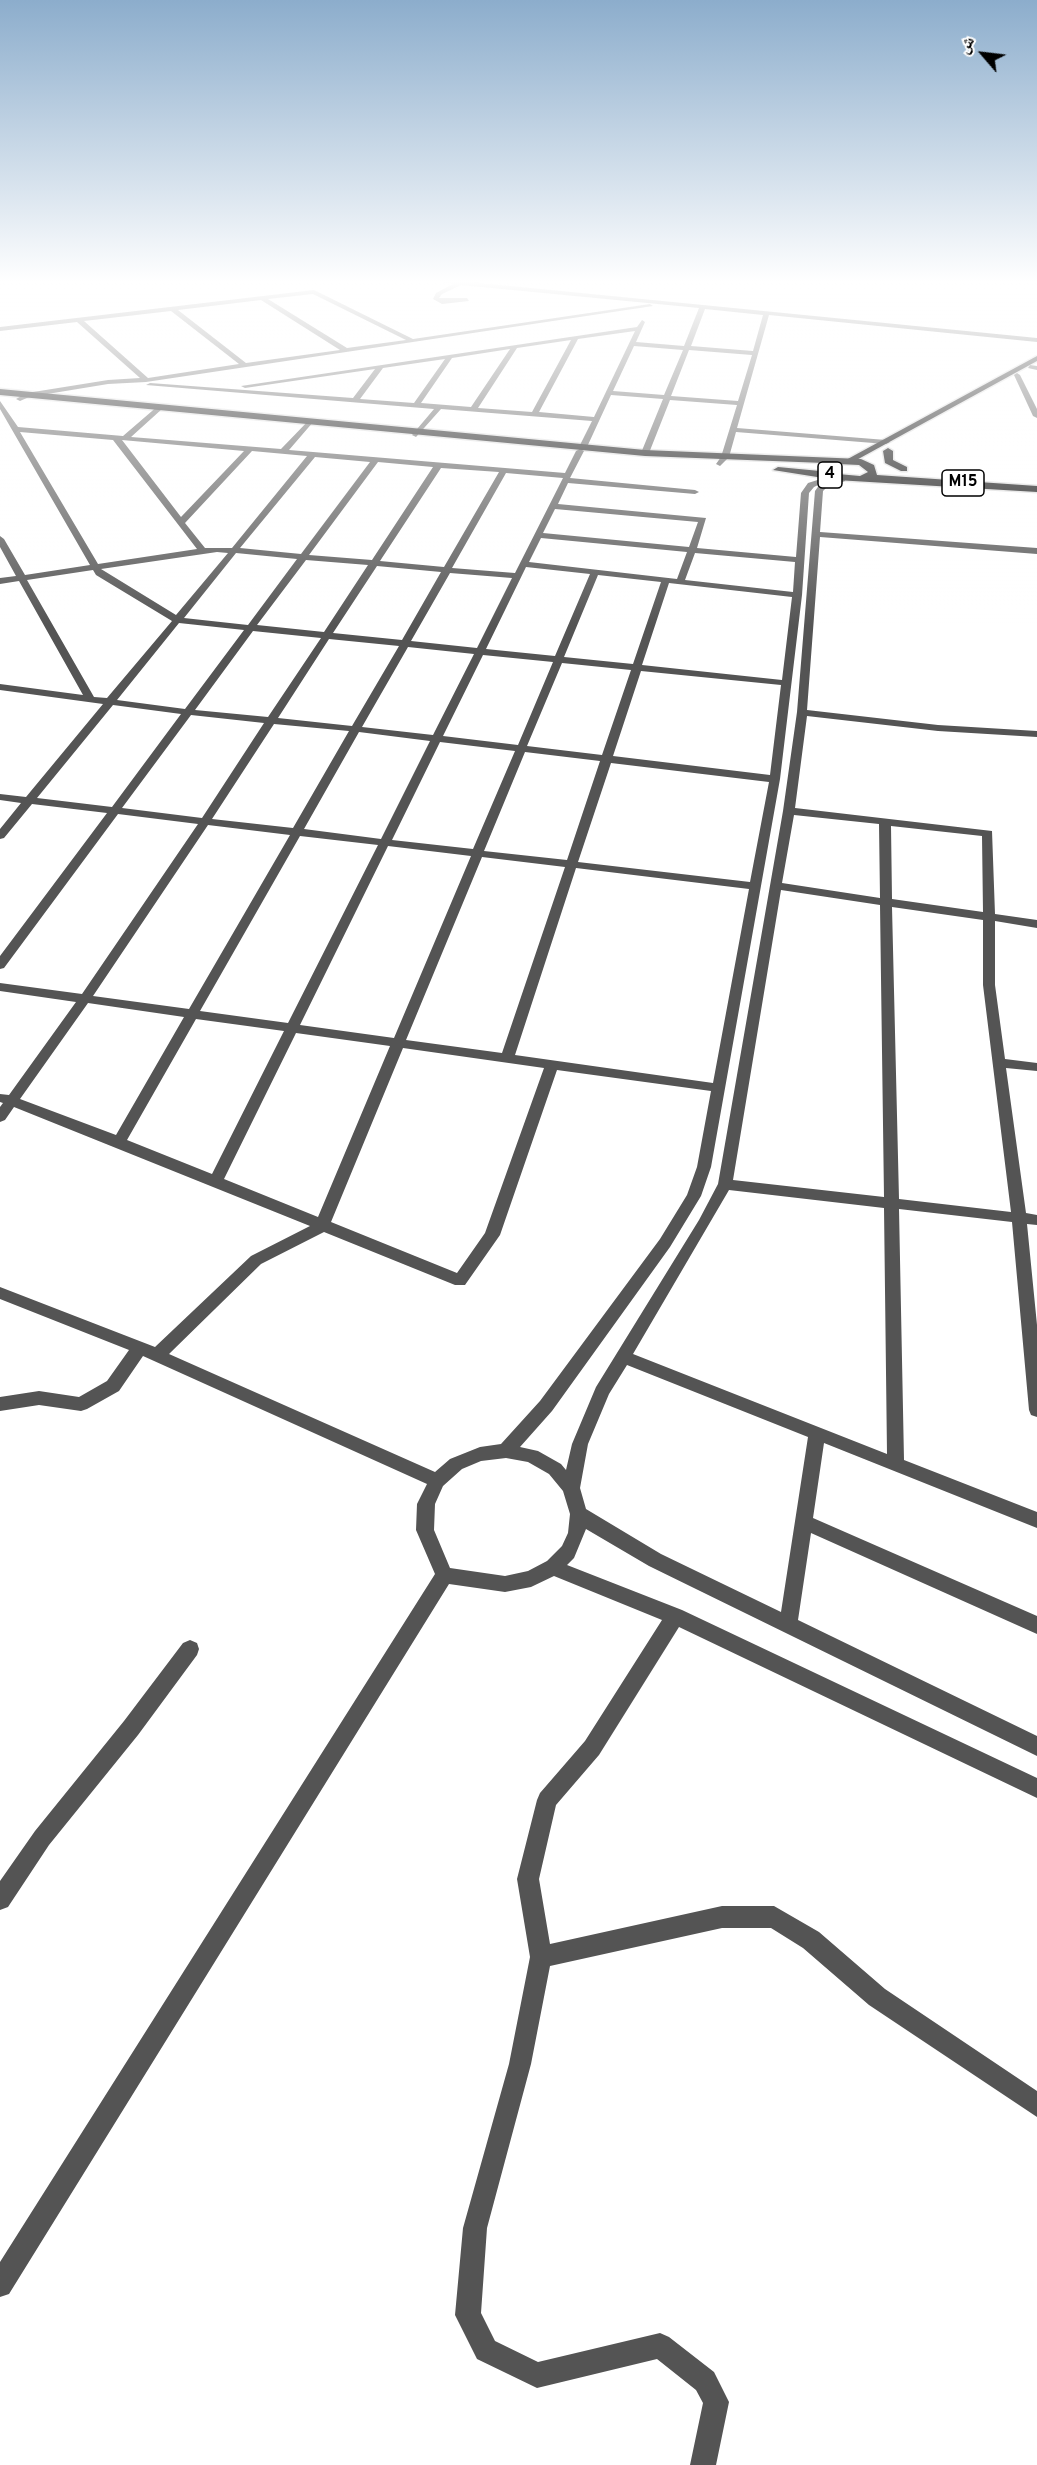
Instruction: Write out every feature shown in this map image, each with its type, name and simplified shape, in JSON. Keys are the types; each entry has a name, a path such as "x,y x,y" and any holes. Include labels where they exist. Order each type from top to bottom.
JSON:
{"highway":[{"path":"16,396 723,461 837,461"},
{"path":"582,449 723,461 836,477"},
{"name":"4","path":"881,456 836,477 824,467 837,461 881,456 904,469"},
{"name":"4","path":"881,456 890,478"},
{"path":"881,456 904,469"},
{"name":"M15","path":"904,469 1037,479"},
{"name":"M15","path":"890,478 1037,489"}],"main road":[{"path":"916,435 981,396"},
{"path":"881,456 981,396"},
{"path":"848,461 881,456 906,441"}],"street":[{"path":"23,397 28,396"},
{"path":"300,396 596,419"},
{"path":"355,400 358,396"},
{"path":"416,405 422,396"},
{"path":"474,409 482,396"},
{"path":"535,414 545,396"},
{"path":"215,1182 607,396"},
{"path":"644,396 740,403"},
{"path":"723,461 742,396"},
{"path":"1034,396 1037,416"},
{"path":"645,453 667,398"},
{"path":"0,403 99,573 177,620 786,683"},
{"path":"418,433 439,407"},
{"path":"120,438 156,409"},
{"path":"283,452 308,423"},
{"path":"15,429 504,470 695,492"},
{"path":"732,430 881,456"},
{"path":"120,438 201,549"},
{"path":"182,521 250,449"},
{"path":"0,836 313,454"},
{"path":"0,965 376,459"},
{"path":"0,1118 5,1099 85,999 204,823 439,464"},
{"path":"119,1142 504,470"},
{"path":"571,1488 580,1444 602,1392 705,1222 725,1184 789,811 802,712 819,491 836,477"},
{"path":"506,1451 546,1406 665,1243 694,1196 705,1167 775,779 800,560 805,493 820,480 836,477"},
{"path":"552,506 703,520 680,582"},
{"path":"816,534 1037,551"},
{"path":"538,535 800,560"},
{"path":"0,539 89,697"},
{"path":"0,581 201,549 233,549 518,576"},
{"path":"523,564 796,595"},
{"path":"156,1356 256,1260 322,1226 595,572"},
{"path":"507,1058 666,580"},
{"path":"0,687 89,697 186,712 356,729 775,779"},
{"path":"802,712 938,728 1037,734"},
{"path":"0,797 571,867 754,886"},
{"path":"789,811 988,833 988,985 1019,1218 1037,1410"},
{"path":"885,822 896,1465"},
{"path":"776,886 1037,924"},
{"path":"0,987 718,1088"},
{"path":"999,1063 1037,1067"},
{"path":"5,1099 119,1142 460,1281 492,1235 552,1064"},
{"path":"725,1184 1037,1220"},
{"path":"0,1293 140,1348 437,1481"},
{"path":"0,1404 39,1398 81,1404 113,1386 140,1348"},
{"path":"623,1357 1037,1520"},
{"path":"788,1625 817,1433"},
{"path":"506,1451 532,1456 555,1469 571,1488 579,1514 576,1533 568,1552 553,1567 531,1579 505,1584 444,1575 425,1530 426,1504 437,1481 456,1464 472,1457 506,1451"},
{"path":"579,1514 655,1560 1037,1746"},
{"path":"804,1522 1037,1624"},
{"path":"553,1567 675,1616 1037,1788"},
{"path":"0,2285 444,1575"},
{"path":"675,1616 592,1748 547,1800 528,1879 541,1957 520,2064 475,2228 468,2315 486,2350 537,2374 660,2346 705,2381 716,2402 703,2465"},
{"path":"0,1899 42,1838 131,1728 190,1649"},
{"path":"541,1957 722,1917 774,1917 811,1940 877,1997 1037,2105"}]}
